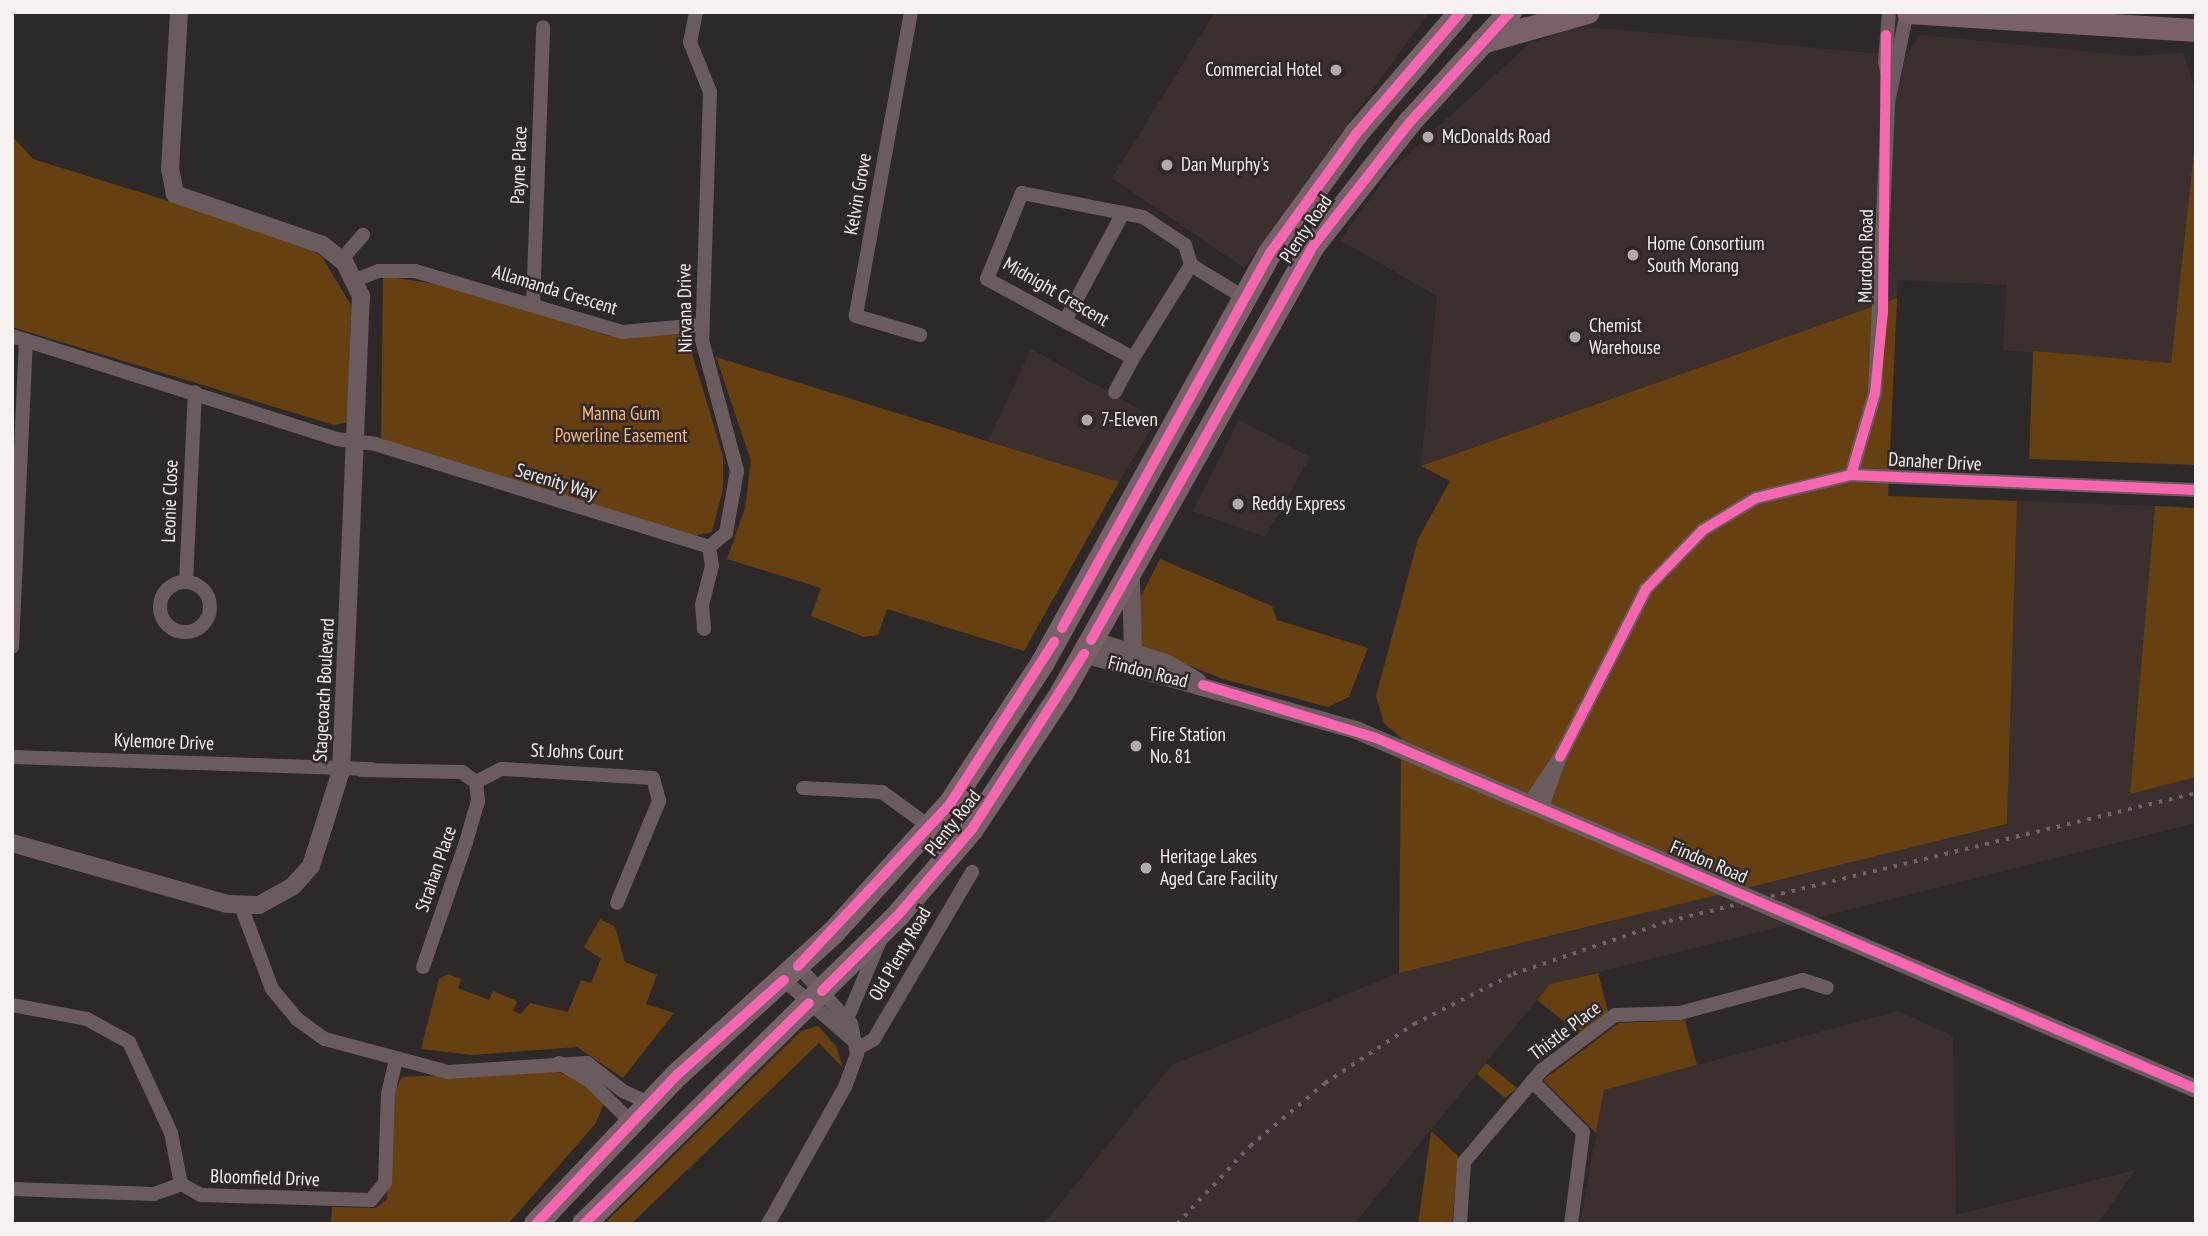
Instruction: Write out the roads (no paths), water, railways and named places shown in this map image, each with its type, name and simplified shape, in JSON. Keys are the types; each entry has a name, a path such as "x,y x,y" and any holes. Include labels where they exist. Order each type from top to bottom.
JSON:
{"highway":[{"name":"Plenty Road","path":"536,1224 649,1103 791,973 930,827 980,762 1058,635 1243,297 1311,191 1461,12"},
{"name":"Plenty Road","path":"584,1224 690,1117 890,924 986,810 1087,647 1313,246 1510,12"},
{"path":"1482,42 1588,12"},
{"name":"Findon Road","path":"1058,635 1087,647"},
{"path":"631,1122 651,1128 690,1117"}],"main road":[{"path":"1907,12 2196,30"}],"street":[{"path":"179,12 174,139 177,185 220,210 317,242 342,259 357,283 357,442"},
{"name":"Kelvin Grove","path":"911,12 856,316 920,335"},
{"name":"Murdoch Road","path":"1889,12 1885,62 1890,83"},
{"name":"Murdoch Road","path":"1852,475 1875,393 1890,83 1907,12"},
{"name":"Nirvana Drive","path":"695,13 690,42 710,92 701,325 705,361 734,440 737,471 726,533 709,547"},
{"name":"Payne Place","path":"533,305 543,27"},
{"name":"Midnight Crescent","path":"1133,358 987,279 1022,194 1143,217 1185,245 1191,265 1243,297"},
{"path":"1065,321 1123,213"},
{"path":"342,259 363,235"},
{"path":"1115,392 1191,265"},
{"name":"Allamanda Crescent","path":"357,283 399,270 533,305 622,332 701,325"},
{"path":"12,647 24,339"},
{"name":"Serenity Way","path":"24,339 325,433 709,547"},
{"name":"Leonie Close","path":"187,582 193,421 200,393"},
{"name":"Stagecoach Boulevard","path":"246,906 281,895 311,866 341,768 357,442"},
{"name":"Danaher Drive","path":"1535,807 1646,589 1703,530 1756,498 1852,475 2196,490"},
{"path":"704,629 702,605 712,566 709,547"},
{"path":"1131,570 1133,653"},
{"name":"Findon Road","path":"1087,647 1133,653 1203,685"},
{"name":"Findon Road","path":"1087,647 1203,685 1356,730 2196,1089"},
{"path":"12,744 13,757"},
{"name":"Kylemore Drive","path":"13,757 341,768"},
{"path":"341,768 462,772 476,782"},
{"name":"St Johns Court","path":"476,782 502,769 653,778 659,801 617,903"},
{"name":"Strahan Place","path":"424,967 478,801 476,782"},
{"path":"803,788 882,792 930,827"},
{"path":"12,843 246,906 254,950 272,989 304,1025 342,1046 459,1072 557,1062 587,1063 622,1091 649,1103"},
{"name":"Old Plenty Road","path":"768,1224 845,1087 856,1046 873,1039 972,872"},
{"path":"847,1018 890,924"},
{"path":"791,973 856,1046"},
{"name":"Thistle Place","path":"1460,1224 1464,1163 1532,1081 1615,1015 1680,1013 1803,980 1826,988"},
{"path":"815,997 847,1018 856,1046"},
{"path":"12,1004 87,1019 129,1042 171,1133 181,1184"},
{"name":"Bloomfield Drive","path":"14,1190 154,1194 181,1184 201,1195 375,1199 385,1183 388,1094 396,1060"},
{"path":"557,1062 589,1080 631,1122"},
{"path":"1532,1081 1583,1132 1571,1224"}],"railway":[{"path":"1177,1224 1250,1146 1325,1083 1414,1024 1513,974 1669,921 2196,793"}],"place":[{"name":"Commercial Hotel","path":"1336,70"},
{"name":"McDonalds Road","path":"1428,137"},
{"name":"Dan Murphy's","path":"1167,165"},
{"name":"Home Consortium South Morang","path":"1633,255"},
{"name":"Chemist Warehouse","path":"1575,337"},
{"name":"7-Eleven","path":"1087,420"},
{"name":"Reddy Express","path":"1238,504"},
{"name":"Fire Station No. 81","path":"1136,746"},
{"name":"Heritage Lakes Aged Care Facility","path":"1146,868"}],"park label":[{"name":"Manna Gum Powerline Easement","path":"621,425"}]}
